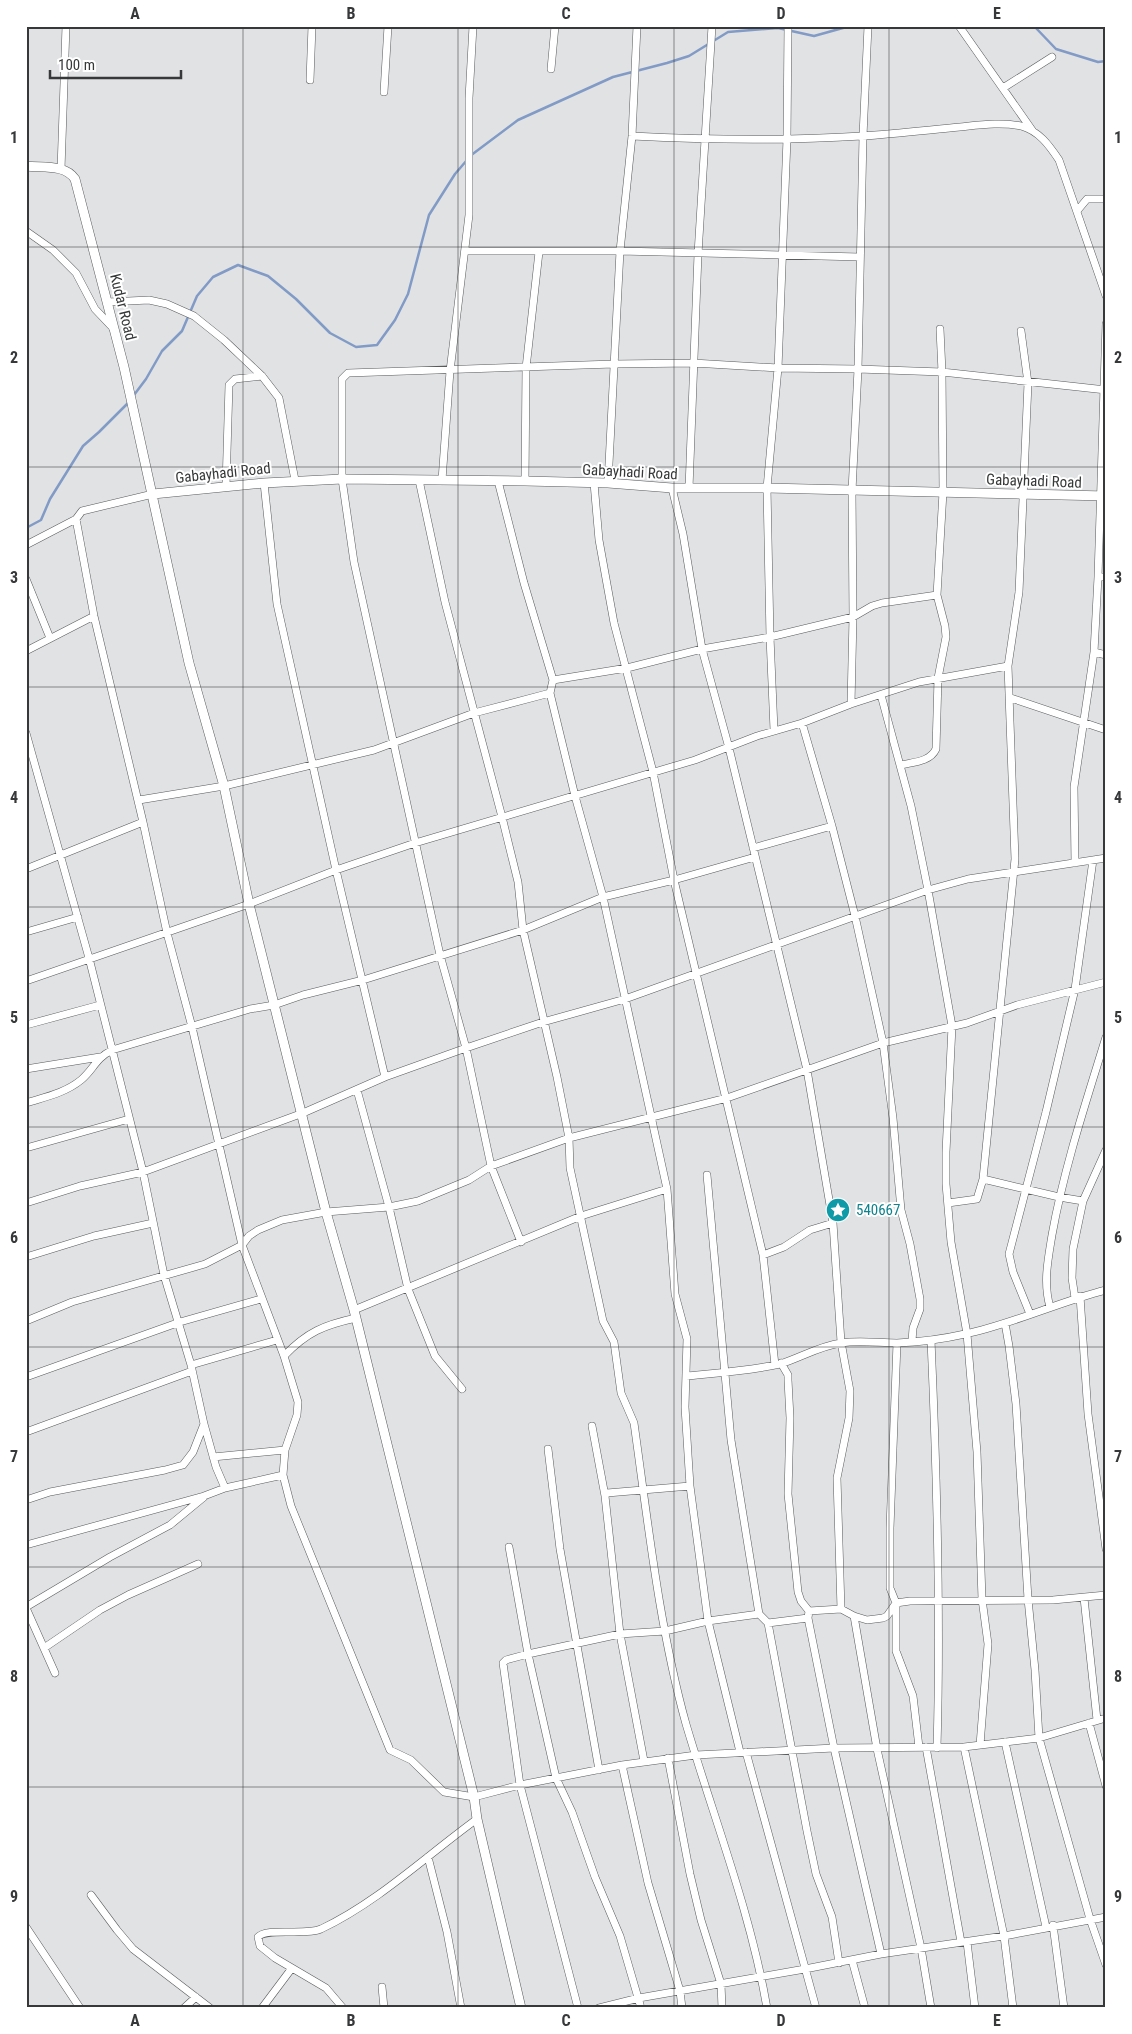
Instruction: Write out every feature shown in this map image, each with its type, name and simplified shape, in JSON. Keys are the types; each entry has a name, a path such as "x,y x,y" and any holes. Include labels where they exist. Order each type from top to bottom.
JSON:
{"street":[{"path":"26,166 61,169 66,26"},
{"path":"310,80 312,26"},
{"path":"384,92 388,26"},
{"path":"442,480 450,371 470,195 469,98 473,26"},
{"path":"551,69 555,26"},
{"path":"608,483 620,251 632,136 636,26"},
{"path":"689,488 698,254 712,26"},
{"path":"774,730 767,488 778,368 787,139 788,26"},
{"path":"851,704 853,617 852,491 858,369 863,136 868,26"},
{"path":"959,26 1032,131"},
{"path":"1002,88 1052,57"},
{"path":"632,136 705,140 787,139 863,136 997,124 1020,126 1032,131 1048,143 1059,160 1106,296"},
{"name":"Kudar Road","path":"61,169 67,171 74,180 108,302 153,494 189,663 224,786 249,904 274,1005 303,1113 326,1212 355,1314 474,1797 477,1820 521,2008"},
{"path":"1077,211 1087,199 1106,199"},
{"path":"26,231 53,250 76,273 94,309 114,329"},
{"path":"465,251 620,251 860,257"},
{"path":"525,481 526,368 539,252"},
{"path":"108,302 149,300 168,304 194,316 224,340 262,376 279,398 295,480"},
{"path":"1075,864 1074,787 1094,652 1102,577 1106,324"},
{"path":"901,764 928,758 933,755 936,749 938,678 946,637 937,595 943,492 940,329"},
{"path":"948,1203 977,1199 983,1179 1014,872 1011,698 1008,666 1019,592 1024,494 1028,382 1021,331"},
{"path":"521,1242 491,1166 466,1048 440,955 354,562 342,479 342,379 344,376 348,373 694,363 778,368 942,372 1104,390"},
{"path":"226,486 229,385 235,379 262,376"},
{"name":"Gabayhadi Road","path":"153,494 295,480 342,479 525,481 608,483 672,488 767,488 1103,496"},
{"path":"419,480 446,602 518,882 523,930 543,1022 558,1077 569,1138 570,1168 603,1321 614,1342 621,1393 634,1423 665,1631 686,1723 726,1850 761,1976 766,2008"},
{"path":"498,481 524,583 553,680 550,693 574,796 603,896 667,1189 675,1294 686,1337 685,1407 690,1486 708,1621 743,1752 816,2008"},
{"path":"264,483 277,604 312,765 385,1077"},
{"path":"594,483 599,540 614,623 653,772 674,880 763,1255 778,1364 788,1380 790,1418 788,1494 798,1592 808,1614 834,1748 881,1954"},
{"path":"672,488 683,534 702,649 778,944 807,1070 833,1223 841,1342 850,1390 848,1418 837,1478 841,1609"},
{"path":"26,545 76,519 82,511 153,494"},
{"path":"76,519 94,616 139,800 167,932 192,1027 242,1245 284,1356 298,1402 297,1415 284,1450 283,1476 291,1506 390,1750 410,1760 444,1792 474,1797 520,1784 644,1761 696,1755 834,1748 964,1747 1039,1738 1106,1718"},
{"path":"26,579 50,638"},
{"path":"553,680 627,668 702,649 770,637 853,617 872,606 937,595"},
{"path":"26,651 94,616"},
{"path":"1094,652 1106,655"},
{"path":"26,981 249,904 336,870 416,843 729,748 774,730 802,723 851,704 919,682 1008,666"},
{"path":"139,800 224,786 374,750 474,714 550,693"},
{"path":"881,695 901,764 928,890 952,1026 946,1152 948,1203 951,1242 966,1334 976,1452 982,1599 987,1631 988,1657 980,1745"},
{"path":"1011,698 1106,730"},
{"path":"802,723 832,826 855,916 883,1043 893,1118 901,1210 910,1244 920,1299 920,1309 913,1328 912,1342"},
{"path":"26,733 62,856 89,958 143,1172 164,1275 180,1322 213,1457 225,1488"},
{"path":"26,761 34,758"},
{"path":"26,869 143,822"},
{"path":"753,848 832,826"},
{"path":"26,1102 53,1095 72,1087 100,1057 112,1050 250,1009 274,1005 303,995 362,980 523,930 603,896 674,880 755,857"},
{"path":"26,1203 80,1186 143,1172 303,1113 385,1077 543,1022 625,999 928,890 968,879 1106,858"},
{"path":"1030,1314 1013,1272 1009,1254 1075,989 1093,860"},
{"path":"26,932 78,917"},
{"path":"26,1321 72,1302 205,1264 242,1245 249,1236 270,1224 282,1220 326,1212 389,1207 418,1200 443,1192 491,1166 569,1138 726,1098 883,1043 967,1023 999,1011 1106,982"},
{"path":"26,1026 100,1005"},
{"path":"1050,1307 1046,1291 1046,1271 1059,1197 1106,1037"},
{"path":"26,1070 100,1057"},
{"path":"357,1090 389,1207 408,1289 435,1356 462,1389"},
{"path":"26,1148 129,1119"},
{"path":"1106,1150 1083,1201 1073,1249 1072,1278 1077,1297 1087,1404 1104,1518 1106,1548"},
{"path":"707,1175 731,1440 759,1614 768,1623 816,1874 832,1917 839,1963"},
{"path":"983,1179 1026,1190 1083,1201"},
{"path":"284,1356 308,1334 319,1328 355,1314 408,1289 581,1216 667,1189"},
{"path":"763,1255 784,1247 810,1230 833,1223"},
{"path":"26,1257 94,1236 153,1224"},
{"path":"686,1376 778,1364 841,1342 897,1343 966,1334 1005,1323 1077,1297 1106,1290"},
{"path":"26,1377 180,1322 261,1299"},
{"path":"1005,1323 1010,1346 1016,1404 1039,1738 1090,1919 1106,1965"},
{"path":"26,1432 192,1368 277,1340"},
{"path":"931,1340 936,1450 939,1600 937,1748"},
{"path":"897,1343 890,1528 890,1588 896,1603 896,1651 913,1696 964,1942 975,2008"},
{"path":"26,1500 50,1492 165,1470 183,1464 193,1452 204,1424"},
{"path":"592,1426 605,1496 620,1634 644,1761"},
{"path":"548,1449 558,1532 599,1770"},
{"path":"213,1457 284,1450"},
{"path":"26,1545 225,1488 283,1476"},
{"path":"605,1496 608,1493 690,1486"},
{"path":"55,1673 26,1608 110,1557 170,1525 206,1495"},
{"path":"509,1548 528,1654 556,1778 572,1812 620,1936 641,2008"},
{"path":"44,1648 100,1610 128,1595 198,1564"},
{"path":"896,1603 939,1600 1084,1598 1106,1595"},
{"path":"1084,1598 1097,1720"},
{"path":"768,1623 841,1609 867,1620 884,1618 896,1603"},
{"path":"578,2008 520,1784 502,1666 506,1660 528,1654 620,1634 665,1631 708,1621 759,1614"},
{"path":"854,1616 877,1748 921,1948 931,2008"},
{"path":"1089,1723 1106,1786"},
{"path":"1004,1742 1049,1926 1064,2008"},
{"path":"964,1747 1004,1936 1013,2008"},
{"path":"668,1758 690,1874 721,1984 722,2008"},
{"path":"622,1765 648,1883 680,1991 682,2008"},
{"path":"343,2008 326,1988 275,1958 260,1946 258,1937 260,1934 266,1932 303,1933 320,1929 363,1904 477,1820"},
{"path":"428,1857 447,1932 461,2008"},
{"path":"91,1895 133,1949 210,2008"},
{"path":"599,2008 639,1998 881,1954 1004,1936 1106,1916"},
{"path":"26,1927 80,2008"},
{"path":"852,1960 864,2008"},
{"path":"262,2008 292,1968"},
{"path":"382,1987 384,2008"},
{"path":"184,2008 196,1997"}],"waterway":[{"path":"470,156 518,120 613,77 689,56 728,32 778,28 814,36 850,26"},
{"path":"1034,26 1056,49 1098,62 1106,61"},
{"path":"134,395 146,379 162,351 182,331 197,296 213,277 238,265 268,276 296,299 330,333 356,347 377,345 395,320 408,294 429,215 455,174 467,160"},
{"path":"26,528 41,520 50,499 83,446 129,402"}],"place":[{"name":"540667","path":"838,1210"}]}
